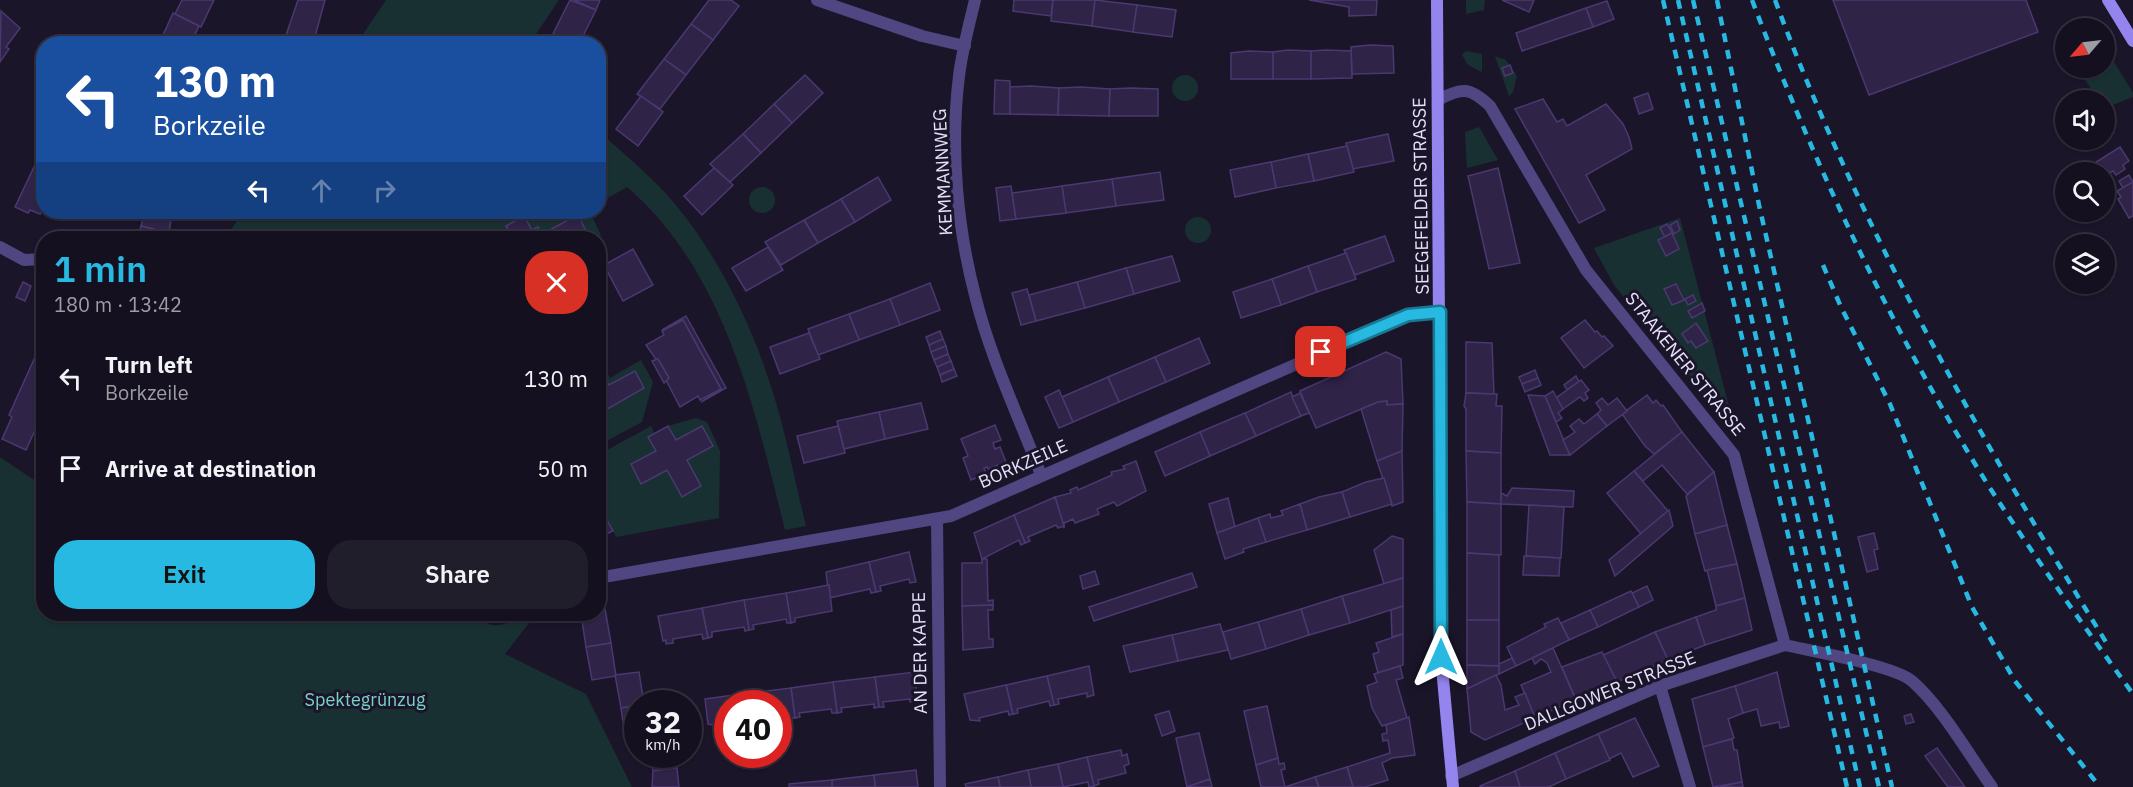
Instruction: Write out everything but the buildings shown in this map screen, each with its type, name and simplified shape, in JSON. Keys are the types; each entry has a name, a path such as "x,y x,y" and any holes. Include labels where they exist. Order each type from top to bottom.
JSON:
{"street":[{"path":"817,0 922,36 965,46"},
{"name":"KEMMANNWEG","path":"975,0 965,46 957,111 962,230 975,299 988,340 1041,475"},
{"name":"SEEGEFELDER STRASSE","path":"1437,0 1441,657 1452,782"},
{"path":"2108,0 2133,41"},
{"name":"STAAKENER STRASSE","path":"1438,100 1456,90 1469,91 1479,95 1490,106 1586,270 1734,454 1785,645"},
{"path":"0,247 24,260 36,259"},
{"name":"BORKZEILE","path":"606,577 951,516 1408,315 1440,312"},
{"name":"AN DER KAPPE","path":"937,519 940,787"},
{"path":"1785,645 1877,666 1911,679 1931,702 1992,787"},
{"name":"DALLGOWER STRASSE","path":"1452,782 1660,686 1785,645"},
{"path":"1660,686 1690,787"}],"green space":[{"path":"386,0 559,0 535,36 362,36"},
{"path":"1466,0 1485,0 1484,10 1466,14"},
{"path":"1466,51 1482,54 1482,72 1468,65 1462,55"},
{"path":"1495,56 1506,60 1517,76 1513,92 1509,96"},
{"path":"2115,63 2133,93 2133,97 2115,104 2115,90 2092,90 2084,78 2115,78"},
{"path":"1185,75 1194,79 1198,88 1194,97 1185,101 1176,97 1172,88 1176,79"},
{"path":"1479,127 1498,160 1467,168 1465,132"},
{"path":"606,138 648,175 675,204 706,247 733,294 745,318 773,393 806,526 785,530 748,391 732,345 712,301 689,259 661,221 627,187 606,199"},
{"path":"762,187 771,191 775,200 771,209 762,213 753,209 749,200 753,191"},
{"path":"1198,217 1207,221 1211,230 1207,239 1198,243 1189,239 1185,230 1189,221"},
{"path":"1680,218 1737,437 1614,285 1594,248"},
{"path":"238,219 593,219 599,231 230,231"},
{"path":"641,360 653,382 642,422 606,441 606,410 644,388 635,371 609,385 606,371 610,378"},
{"path":"696,418 707,422 720,451 719,518 616,537 606,518 606,451 651,426 654,433 649,437 656,451 631,465 641,484 667,470 682,496 676,440 668,426"},
{"name":"Spektegrünzug","path":"0,457 36,481 36,621 484,621 492,625 499,625 510,621 531,621 505,654 586,694 632,787 0,787"}],"railway":[{"path":"1663,0 1847,787"},
{"path":"1678,0 1860,787"},
{"path":"1693,0 1879,787"},
{"path":"1717,0 1759,205 1892,787"},
{"path":"1752,0 1830,187 1888,309 1920,369 1988,485 2133,694"},
{"path":"1775,0 1845,169 1884,251 1969,412 2109,647"},
{"path":"1823,265 1841,307 1890,404 1972,607 2015,681 2100,787"}],"route":[{"path":"1321,352 1408,315 1440,312 1441,657"}]}
